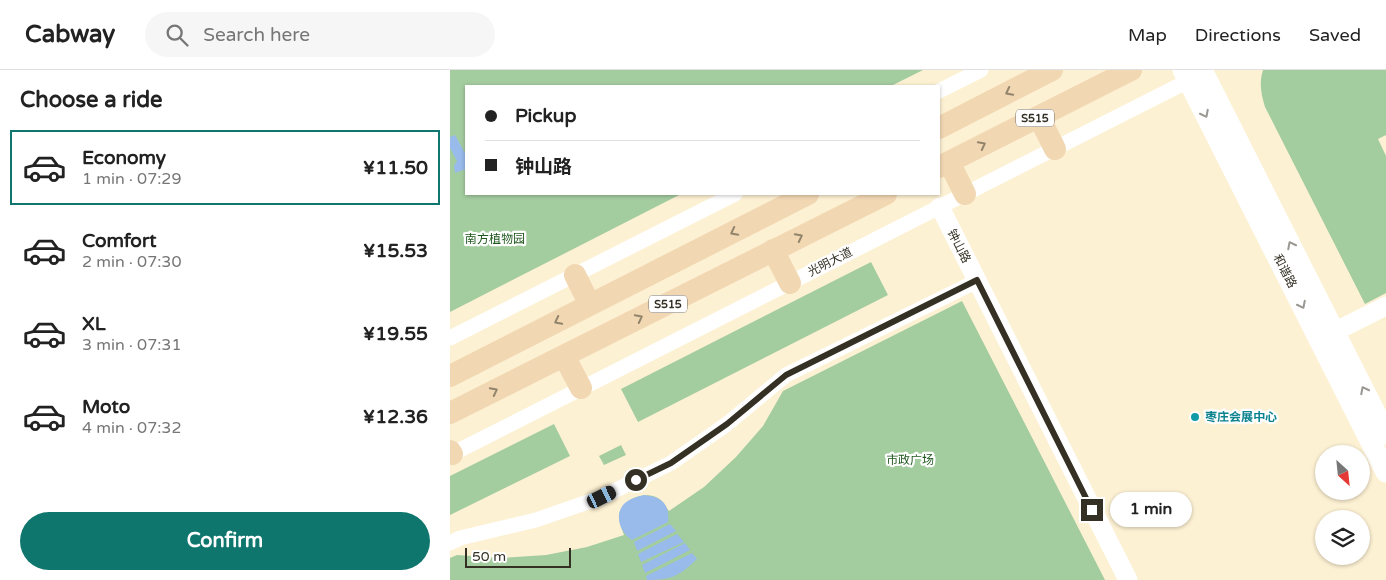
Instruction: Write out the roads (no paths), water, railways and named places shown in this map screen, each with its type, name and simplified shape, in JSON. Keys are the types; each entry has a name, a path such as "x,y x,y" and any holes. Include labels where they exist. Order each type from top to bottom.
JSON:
{"main road":[{"path":"940,127 1052,70"},
{"name":"S515","path":"944,164 1131,70"},
{"name":"和谐路","path":"1198,73 1327,336 1386,472"},
{"path":"1039,116 1055,148"},
{"path":"944,164 966,194"},
{"name":"S515","path":"450,376 806,195"},
{"name":"S515","path":"450,413 884,195"},
{"path":"774,250 790,283"},
{"path":"574,275 590,304"},
{"name":"和谐路","path":"1327,336 1386,434"},
{"path":"564,356 581,388"}],"street":[{"path":"940,90 981,70"},
{"name":"光明大道","path":"450,453 966,194 1198,73"},
{"path":"450,338 733,195"},
{"name":"钟山路","path":"940,207 1128,580"},
{"path":"450,543 460,538 536,520 602,497 671,463 727,424 786,375 977,280"},
{"path":"1327,336 1386,306"}],"water":[{"path":"455,135 465,153 465,169 455,173 454,166 457,161 450,148 450,137"},
{"path":"644,495 655,497 663,502 667,510 668,522 632,540 620,524 620,510 627,501"},
{"path":"670,524 676,531 637,551 634,542"},
{"path":"677,534 684,542 641,562 638,554"},
{"path":"685,543 690,550 645,573 642,565"},
{"path":"692,553 697,559 675,576 647,580 646,576"}],"place":[{"name":"枣庄会展中心","path":"1195,417"}],"park label":[{"name":"南方植物园","path":"495,239"},
{"name":"市政广场","path":"910,460"}]}
